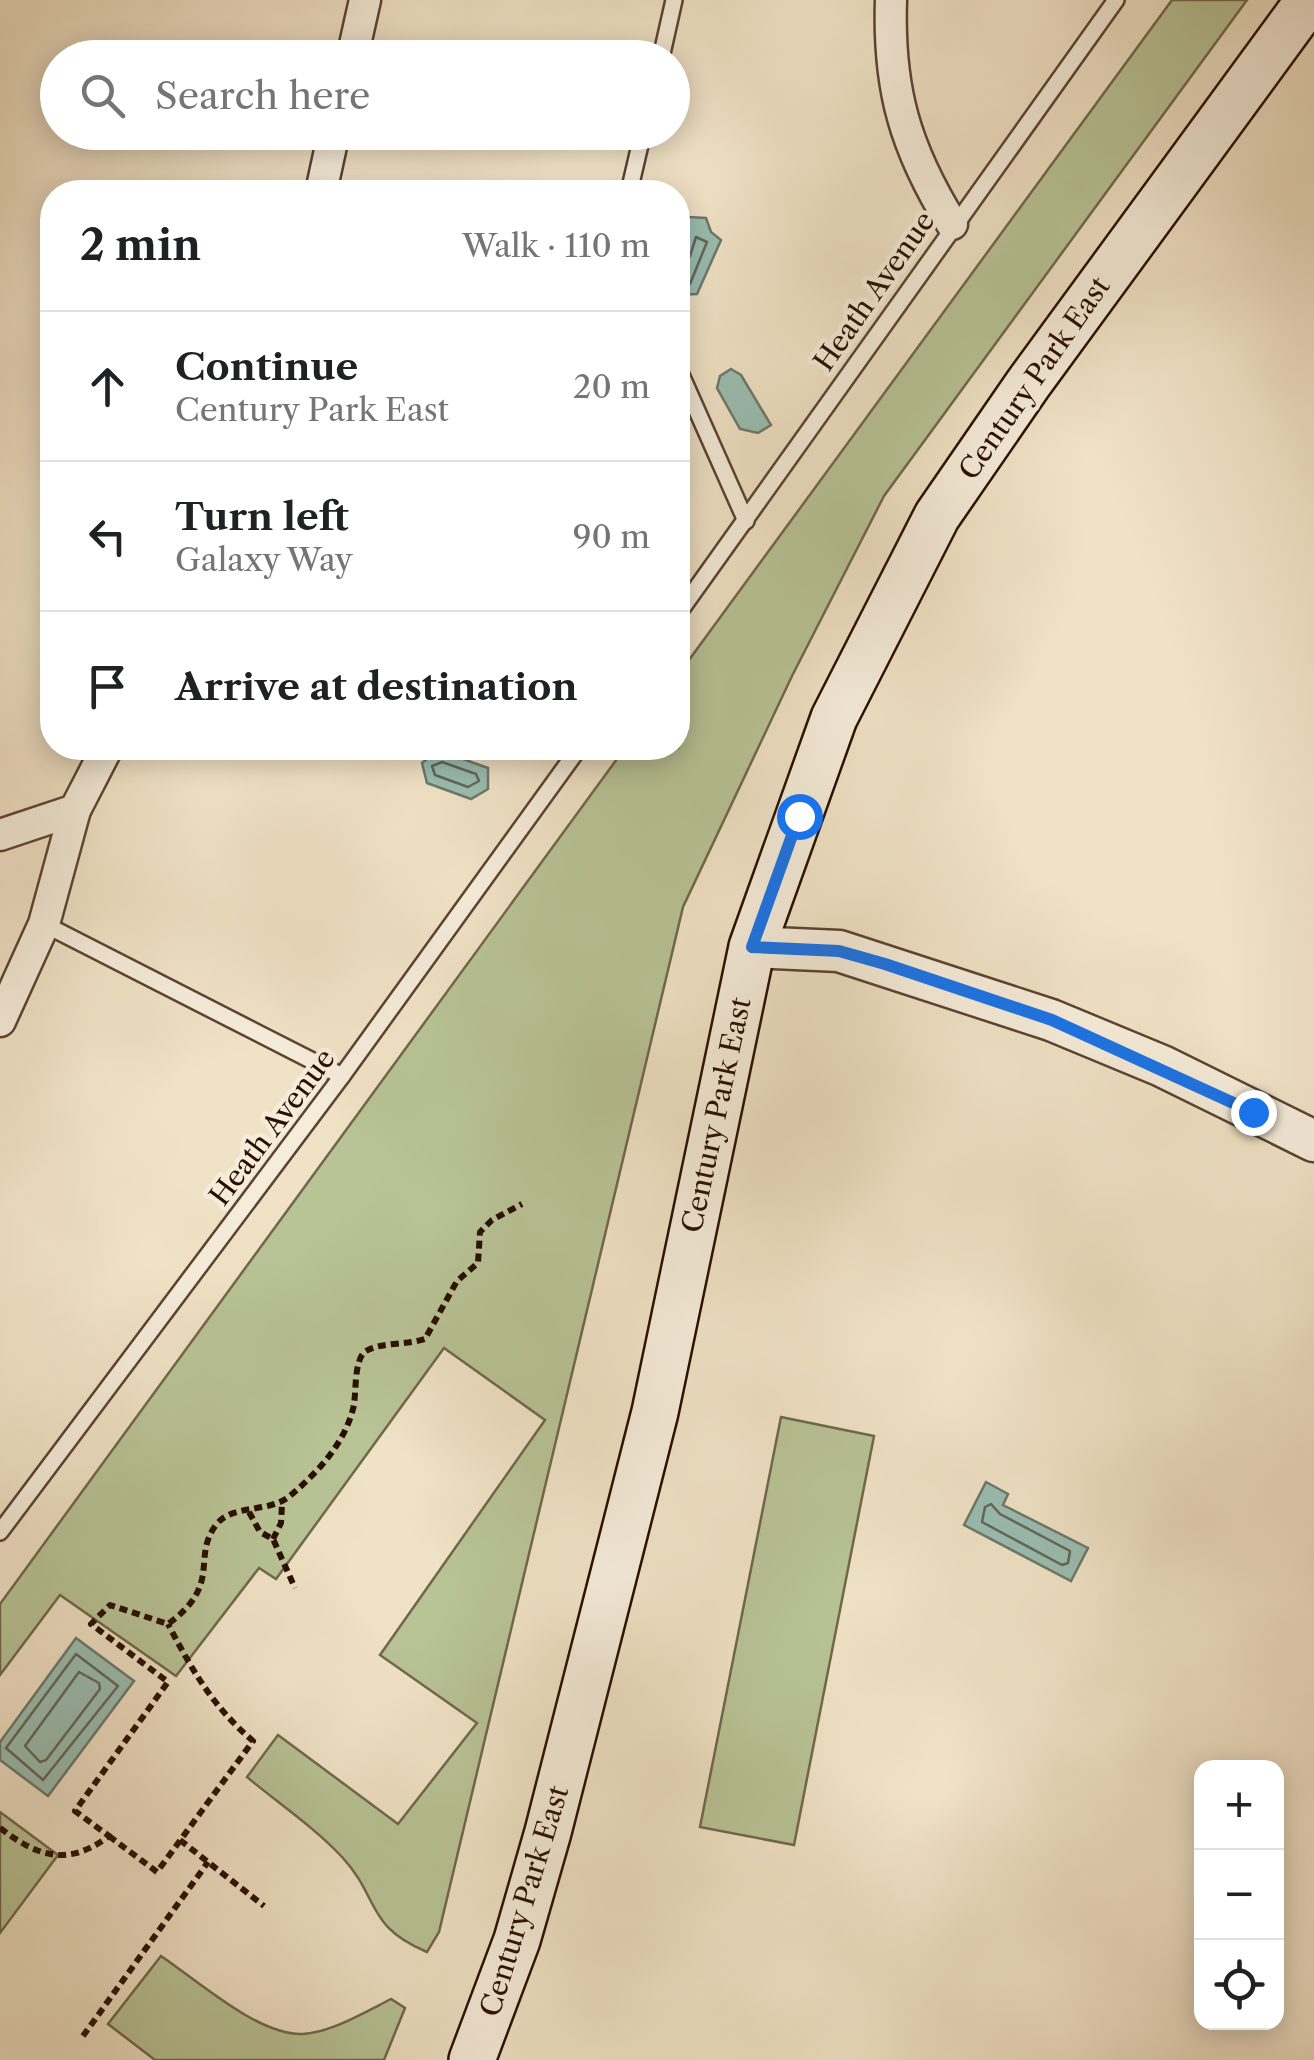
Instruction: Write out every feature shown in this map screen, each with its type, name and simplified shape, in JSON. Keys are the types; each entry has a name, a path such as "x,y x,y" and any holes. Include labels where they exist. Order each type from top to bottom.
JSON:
{"main road":[{"name":"Century Park East","path":"472,2060 517,1940 629,1517 752,947 834,718 937,516 1028,384 1309,0"}],"street":[{"path":"356,40 365,0"},
{"path":"891,0 889,54 900,122 925,180 952,224"},
{"path":"323,180 330,150"},
{"path":"0,1021 44,924 74,810 101,760"},
{"path":"0,835 74,810"},
{"path":"752,947 839,951 1052,1020 1162,1066 1314,1142"}],"lane":[{"path":"664,40 674,0"},
{"name":"Heath Avenue","path":"690,597 952,224 1116,0"},
{"path":"632,180 639,150"},
{"path":"690,395 746,520"},
{"name":"Heath Avenue","path":"0,1532 342,1076 570,760"},
{"path":"44,924 342,1076"}],"path":[{"path":"168,1624 202,1588 216,1525 230,1513 282,1503 334,1452 353,1411 360,1356 368,1349 405,1346 426,1339 457,1281 478,1263 480,1232 492,1220 522,1204"},
{"path":"273,1539 281,1523 282,1503"},
{"path":"249,1512 260,1532 273,1539 295,1588"},
{"path":"110,1605 168,1624 199,1684 220,1714 253,1742 157,1872 76,1811 168,1682 92,1624 110,1605"},
{"path":"0,1828 29,1850 58,1856 90,1850 109,1836"},
{"path":"180,1840 264,1906"},
{"path":"84,2036 208,1862"}],"green space":[{"path":"1172,0 1247,0 884,496 792,676 683,907 439,1932 427,1952 393,1932 342,1857 247,1777 278,1735 398,1824 477,1723 380,1655 545,1420 444,1348 276,1579 259,1568 176,1676 60,1595 0,1675 0,1604 616,760 690,760 690,659"},
{"path":"781,1417 874,1436 794,1845 700,1827"},
{"path":"0,1812 58,1855 0,1933"},
{"path":"161,1956 248,2017 286,2032 325,2030 391,1999 405,2008 384,2060 155,2060 108,2024"}],"water":[{"path":"690,217 706,218 711,232 721,240 697,294 690,294"},
{"path":"731,369 741,375 771,425 758,433 740,429 717,388 720,376"},
{"path":"466,760 488,768 488,789 471,799 427,783 422,763"},
{"path":"986,1482 1008,1494 1003,1505 1088,1548 1071,1581 964,1525"},
{"path":"76,1638 134,1681 48,1796 0,1760 0,1742"}],"route":[{"path":"799,816 752,947 839,951 885,964 1052,1020 1162,1066 1253,1112"}]}
